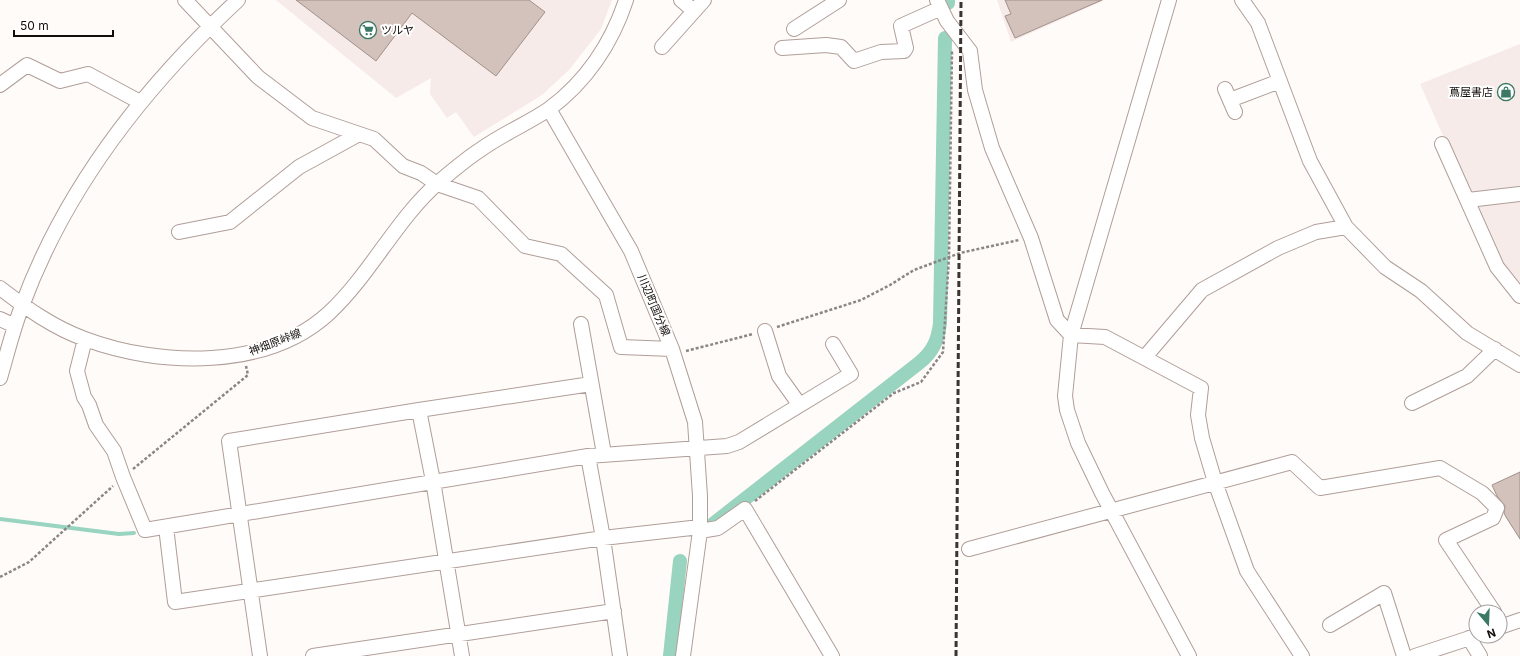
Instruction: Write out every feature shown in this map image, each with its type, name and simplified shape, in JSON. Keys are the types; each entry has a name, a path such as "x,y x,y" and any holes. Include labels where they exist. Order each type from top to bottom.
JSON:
{"street":[{"path":"186,0 209,27 258,77 312,118 374,139 402,166 421,173 437,184 478,198 525,246 561,254 606,295 621,347 672,349"},
{"path":"0,378 22,305 51,238 69,204 99,156 140,102 181,54 238,0"},
{"path":"549,109 579,82 592,67 613,33 626,0"},
{"path":"681,0 694,11"},
{"path":"662,47 704,0"},
{"path":"794,29 839,0"},
{"path":"1169,0 1071,335 1065,381 1066,410 1078,442 1112,511 1188,656"},
{"path":"1242,0 1258,23 1310,161 1346,226 1385,267 1421,291 1467,333 1519,364"},
{"path":"782,48 826,45 841,48 854,61 881,52 904,51 906,48 901,26 939,4 953,29 970,51 975,90 992,148 1031,238 1056,320 1071,335 1105,337 1201,388 1198,415 1202,438 1215,482 1247,572 1302,656"},
{"path":"0,85 27,64 60,81 88,74 140,102"},
{"path":"1230,101 1280,81"},
{"name":"神畑原峠線","path":"0,288 22,305 52,323 85,339 126,351 171,357 211,359 242,354 283,341 307,330 329,313 378,256 404,221 437,184 480,149 549,109"},
{"name":"川辺町国分線","path":"549,109 631,251 672,349 694,422 698,449 700,529 683,656"},
{"path":"179,232 230,222 299,167 359,134"},
{"path":"1442,144 1497,267 1520,296"},
{"path":"1468,200 1520,194"},
{"path":"1145,357 1202,290 1278,248 1316,232 1346,226"},
{"path":"0,319 15,326"},
{"path":"581,324 604,454"},
{"path":"765,331 779,376 799,404"},
{"path":"85,339 77,371 84,397 89,405 96,425 114,451 145,530 588,456 727,446 739,442 799,404 851,374 833,344"},
{"path":"1412,403 1467,376 1496,349"},
{"path":"260,656 229,441 591,384"},
{"path":"419,410 433,481 462,656"},
{"path":"588,456 603,538 620,656"},
{"path":"968,549 1292,462 1320,488 1440,468 1482,493 1497,508 1493,518 1446,540 1489,604"},
{"path":"166,527 175,602 603,538 718,528 745,509 832,656"},
{"path":"1330,625 1384,593 1404,656"},
{"path":"313,656 328,655 614,611"},
{"path":"1508,623 1520,620"},
{"path":"1415,656 1468,638"},
{"path":"1475,644 1480,656"}],"path":[{"path":"745,509 894,393 921,382 943,352 949,257 953,29"},
{"path":"672,349 685,351 765,331 861,300 890,285 914,270 960,253 1031,238"}],"shaded area":[{"path":"276,0 612,0 601,29 569,70 542,95 474,137 456,112 447,118 430,94 431,78 396,98"},
{"path":"997,0 1105,0 1011,42"},
{"path":"1520,44 1520,188 1469,194 1420,84"},
{"path":"1520,200 1520,291 1500,266 1474,205"}],"building":[{"path":"296,0 529,0 545,12 496,76 412,13 376,61"},
{"path":"1005,0 1102,0 1015,38 1005,16 1011,14"},
{"path":"1520,472 1520,539 1506,517 1504,513 1505,506 1497,496 1492,485"}],"waterway":[{"path":"713,524 924,359 934,345 938,335 940,323 945,38"},
{"path":"0,519 119,534 134,533"},
{"path":"670,656 680,561"}],"railway":[{"path":"956,656 961,0"}],"place":[{"name":"ツルヤ","path":"368,30"},
{"name":"蔦屋書店","path":"1506,92"}]}
